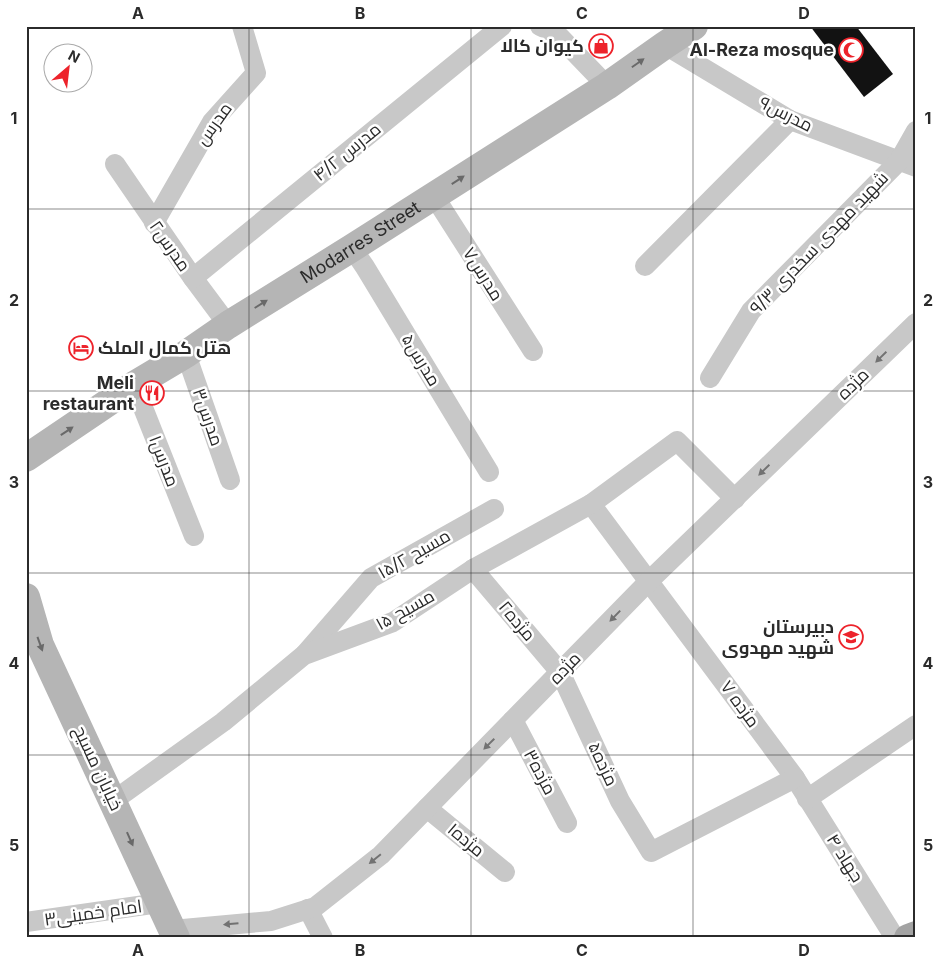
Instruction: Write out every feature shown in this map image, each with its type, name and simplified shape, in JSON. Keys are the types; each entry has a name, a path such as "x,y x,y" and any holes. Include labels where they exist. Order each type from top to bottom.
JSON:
{"main road":[{"name":"Modarres Street","path":"26,458 134,385 186,354 607,86 694,26"},
{"name":"خیابان مسیح","path":"26,597 40,645 174,934"},
{"path":"908,938 916,935"}],"street":[{"name":"مدرس","path":"154,223 212,122 256,74 242,26"},
{"name":"مدرس ۴/۲","path":"193,278 502,26"},
{"path":"540,26 557,34 607,86"},
{"name":"مدرس۹","path":"665,45 790,120 907,164"},
{"path":"646,266 790,120"},
{"name":"شهید مهدی سخدری ۹/۳","path":"710,378 751,311 907,164 916,131"},
{"name":"مدرس۲","path":"114,164 228,326"},
{"name":"مدرس۷","path":"434,196 533,351"},
{"name":"مدرس۵","path":"352,248 489,472"},
{"name":"مژده","path":"174,934 272,921 316,907 381,855 649,581 916,324"},
{"name":"مدرس۳","path":"186,354 230,480"},
{"name":"مدرس۱","path":"134,385 194,536"},
{"name":"مسیح ۱۵","path":"113,801 223,722 304,655 393,622 473,569 591,504 677,441 735,499"},
{"name":"مژده ۷","path":"591,504 794,778"},
{"name":"مسیح ۱۵/۲","path":"304,655 371,578 494,509"},
{"name":"مژده۲","path":"473,569 560,672"},
{"name":"مژده۵","path":"560,672 620,801 651,852 794,778"},
{"name":"مژده۳","path":"513,720 567,823"},
{"path":"808,799 916,725"},
{"name":"جهاد ۴","path":"794,778 895,938"},
{"name":"مژده۱","path":"427,808 505,872"},
{"name":"امام خمینی۳","path":"26,922 160,903"},
{"path":"308,909 323,938"}],"building":[{"name":"Al-Reza mosque","path":"810,26 856,26 893,74 864,97"}],"place":[{"name":"کیوان کالا","path":"601,46"},
{"name":"Al-Reza mosque","path":"851,50"},
{"name":"هتل کمال الملک","path":"81,348"},
{"name":"Meli restaurant","path":"152,393"},
{"name":"دبیرستان شهید مهدوی","path":"851,637"}]}
